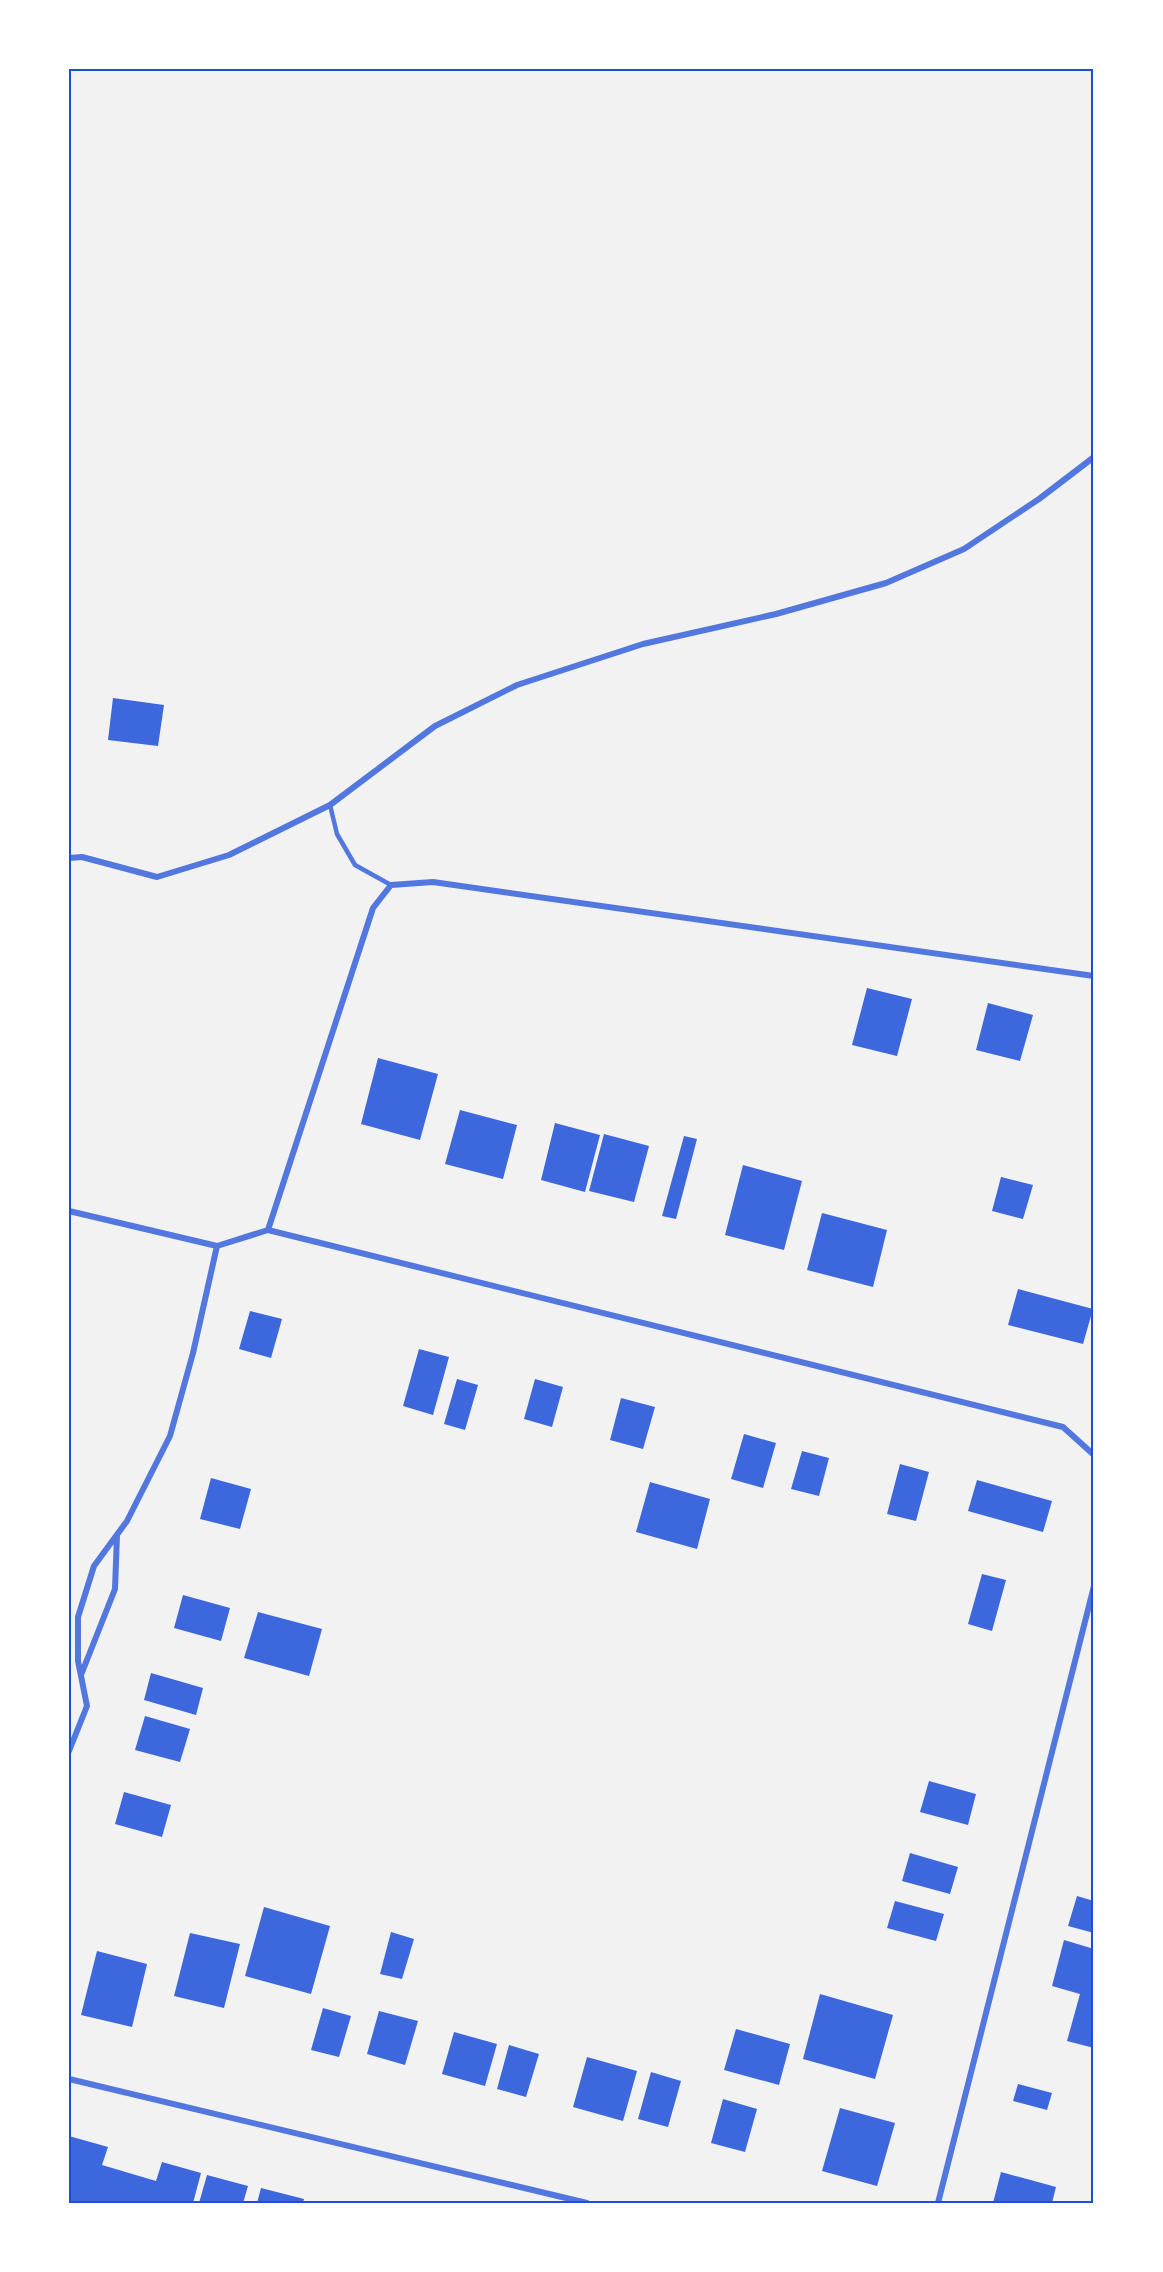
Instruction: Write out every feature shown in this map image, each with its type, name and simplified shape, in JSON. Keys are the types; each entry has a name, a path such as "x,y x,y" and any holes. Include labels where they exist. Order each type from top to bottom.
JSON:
{"street":[{"path":"69,858 82,857 157,877 229,855 330,805 435,726 517,685 643,644 776,614 886,583 964,549 1039,499 1094,457"},
{"path":"268,1230 373,908 391,885 433,882 1094,976"},
{"path":"69,1211 217,1246 268,1230 1062,1427 1094,1455"},
{"path":"69,1751 87,1706 81,1675 78,1617 94,1566 117,1534 170,1436 193,1353 217,1246"},
{"path":"81,1675 115,1588 117,1534"},
{"path":"938,2203 1094,1586"},
{"path":"69,2079 587,2203"}],"lane":[{"path":"330,805 337,834 355,865 391,885"}],"building":[{"path":"113,698 164,705 158,746 108,740"},
{"path":"867,988 912,999 897,1056 852,1045"},
{"path":"988,1003 1033,1015 1020,1061 976,1050"},
{"path":"378,1058 438,1074 420,1140 361,1124"},
{"path":"460,1110 517,1125 503,1179 445,1164"},
{"path":"555,1123 600,1135 585,1192 541,1180"},
{"path":"604,1134 649,1146 634,1202 589,1191"},
{"path":"684,1136 697,1139 676,1219 662,1216"},
{"path":"743,1165 802,1181 784,1250 725,1235"},
{"path":"1001,1177 1033,1185 1023,1219 992,1211"},
{"path":"822,1213 887,1230 873,1287 807,1270"},
{"path":"1018,1289 1093,1309 1083,1344 1008,1325"},
{"path":"250,1311 282,1319 271,1358 239,1349"},
{"path":"419,1349 449,1357 433,1415 403,1406"},
{"path":"457,1379 478,1385 465,1430 444,1424"},
{"path":"535,1379 563,1387 552,1427 524,1419"},
{"path":"621,1398 655,1407 643,1449 610,1440"},
{"path":"744,1434 776,1443 763,1488 731,1479"},
{"path":"802,1451 829,1458 819,1496 791,1489"},
{"path":"900,1464 929,1472 916,1521 887,1514"},
{"path":"211,1478 251,1489 240,1529 200,1519"},
{"path":"977,1480 1052,1501 1043,1532 968,1511"},
{"path":"650,1482 710,1499 697,1549 636,1532"},
{"path":"982,1574 1006,1580 992,1631 968,1624"},
{"path":"183,1595 230,1608 221,1641 174,1628"},
{"path":"258,1612 322,1629 309,1676 244,1658"},
{"path":"151,1673 203,1688 196,1715 144,1700"},
{"path":"145,1716 190,1729 180,1762 135,1750"},
{"path":"929,1781 976,1794 968,1825 920,1812"},
{"path":"124,1792 171,1805 162,1837 115,1824"},
{"path":"910,1853 958,1867 950,1894 902,1881"},
{"path":"1077,1896 1094,1901 1094,1933 1068,1926"},
{"path":"895,1901 944,1914 936,1941 887,1928"},
{"path":"264,1907 330,1926 311,1994 245,1976"},
{"path":"391,1932 414,1939 402,1979 380,1974"},
{"path":"190,1933 240,1944 224,2008 174,1996"},
{"path":"1064,1940 1094,1949 1094,2048 1067,2041 1080,1994 1052,1986"},
{"path":"97,1951 147,1964 132,2027 81,2015"},
{"path":"820,1994 893,2015 875,2079 803,2059"},
{"path":"323,2008 351,2016 339,2057 311,2050"},
{"path":"379,2011 418,2021 405,2065 367,2054"},
{"path":"736,2029 790,2044 779,2085 724,2070"},
{"path":"454,2032 497,2044 485,2086 442,2074"},
{"path":"509,2045 539,2054 526,2097 497,2089"},
{"path":"587,2057 637,2071 623,2121 573,2107"},
{"path":"651,2072 681,2081 668,2127 638,2119"},
{"path":"1018,2084 1052,2093 1047,2110 1013,2101"},
{"path":"723,2099 757,2109 745,2152 711,2143"},
{"path":"840,2108 895,2123 877,2186 822,2171"},
{"path":"69,2136 108,2147 102,2165 156,2181 162,2162 201,2173 193,2203 69,2202"},
{"path":"1001,2172 1056,2187 1052,2203 993,2203"},
{"path":"207,2175 248,2186 243,2203 199,2203"},
{"path":"261,2188 304,2199 303,2203 257,2203"}]}
